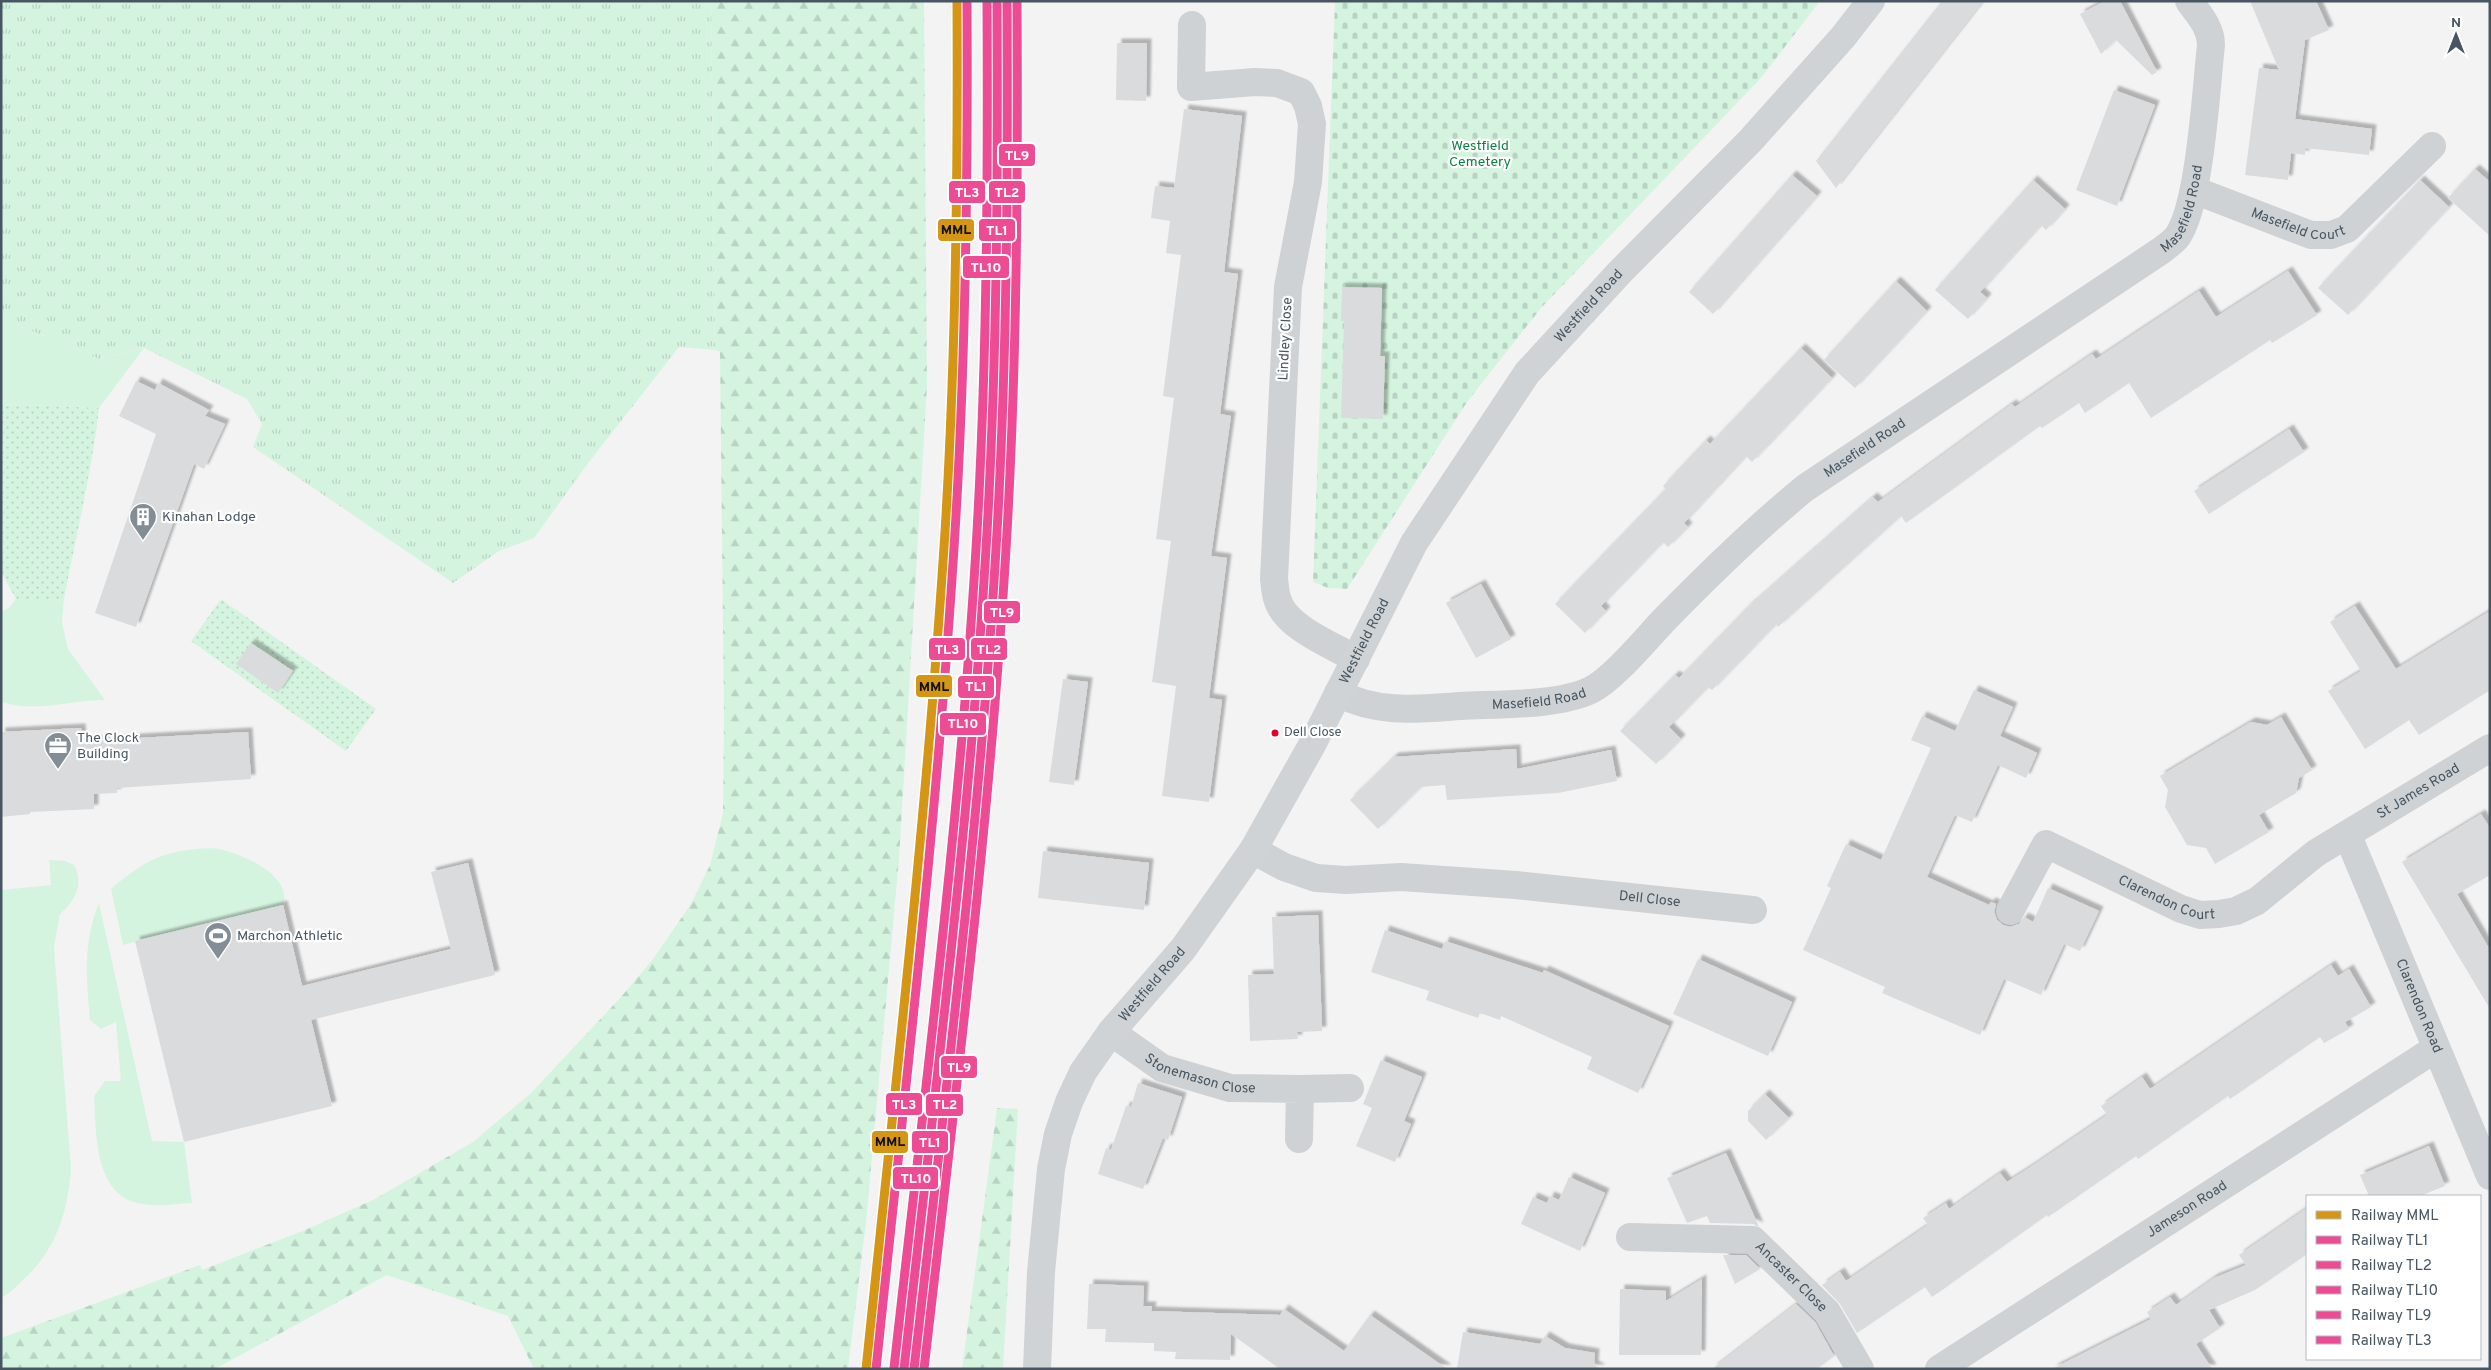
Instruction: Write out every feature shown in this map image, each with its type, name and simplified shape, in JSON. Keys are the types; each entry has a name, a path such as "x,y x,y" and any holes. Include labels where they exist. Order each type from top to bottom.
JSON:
{"street":[{"name":"Westfield Road","path":"1037,1369 1046,1203 1058,1134 1069,1102 1083,1072 1111,1032 1183,949 1253,850 1356,659 1414,543 1527,373 1620,272 1750,141 1843,37 1871,1"},
{"name":"Masefield Road","path":"1338,693 1356,703 1383,709 1411,710 1565,699 1592,690 1613,672 1722,560 1766,519 1805,488 2162,250 2176,238 2185,220 2194,190 2211,36 2206,25 2189,1"},
{"name":"Lindley Close","path":"1192,25 1192,87 1255,82 1277,83 1301,92 1308,106 1312,124 1308,182 1288,287 1274,579 1277,600 1296,625 1356,659"},
{"name":"Masefield Court","path":"2194,190 2311,236 2331,236 2347,229 2432,146"},
{"name":"St James Road","path":"2348,836 2490,748"},
{"name":"Clarendon Court","path":"2010,911 2046,844 2181,908 2200,915 2209,915 2236,911 2257,901 2316,853 2348,836"},
{"name":"Clarendon Road","path":"2348,836 2435,1049 2490,1176"},
{"name":"Dell Close","path":"1253,850 1284,867 1316,878 1346,880 1401,877 1516,885 1753,910"},
{"name":"Stonemason Close","path":"1111,1032 1162,1068 1230,1088 1350,1088"},
{"name":"Jameson Road","path":"1939,1369 2435,1049"},
{"path":"1299,1139 1300,1089"},
{"name":"Ancaster Close","path":"1630,1237 1753,1240 1827,1312 1860,1369"}],"green space":[{"path":"1,1 711,1 715,350 679,347 589,462 534,538 499,551 453,583 253,447 262,424 247,399 144,348 99,359 1,318"},
{"path":"711,1 924,1 927,386 899,859 866,1222 848,1369 534,1369 508,1316 387,1275 215,1369 1,1369 1,1338 200,1265 202,1270 305,1230 373,1200 473,1142 531,1093 621,997 653,959 691,904 710,865 723,813 724,715 720,352 715,350"},
{"name":"Westfield Cemetery","path":"1335,1 1820,1 1761,78 1541,308 1467,402 1347,589 1328,588 1313,582"},
{"path":"1,318 99,359 144,348 99,408 1,404"},
{"path":"1,404 99,408 88,480 64,599 16,599 1,572 3,543 1,539"},
{"path":"16,599 64,599 62,623 68,649 105,700 40,706 14,705 1,702 1,612 9,608"},
{"path":"221,599 376,709 346,751 191,641"},
{"path":"212,848 234,853 260,866 271,874 280,883 284,894 283,905 123,945 111,889 135,870 157,858 181,851"},
{"path":"49,860 65,861 74,865 78,879 78,886 70,904 60,914 54,947 71,1168 67,1200 52,1244 34,1269 1,1298 1,890 51,885"},
{"path":"99,903 152,1141 184,1142 192,1203 156,1205 134,1202 121,1195 111,1185 104,1172 97,1141 94,1096 105,1081 121,1081 116,1022 101,1029 90,1020 87,989 88,946 90,932"},
{"path":"997,1108 1018,1109 1003,1369 962,1369"}],"building":[{"path":"1942,1 1983,1 1836,188 1816,161"},
{"path":"2105,1 2120,1 2157,72 2152,75 2116,40 2101,54 2080,14"},
{"path":"2250,1 2316,1 2329,30 2305,40 2295,119 2372,129 2369,155 2305,148 2305,155 2291,153 2288,180 2245,175 2259,68 2279,70"},
{"path":"1117,43 1147,43 1146,101 1116,100"},
{"path":"2114,90 2155,105 2117,206 2076,190"},
{"path":"1184,109 1242,116 1224,272 1238,274 1220,414 1231,416 1211,556 1227,558 1209,698 1222,700 1209,802 1162,796 1176,686 1152,682 1171,541 1156,539 1174,398 1163,396 1181,255 1166,253 1170,221 1151,218 1155,186 1174,188"},
{"path":"2475,169 2490,182 2490,236 2448,198"},
{"path":"1792,175 1817,196 1713,314 1689,292"},
{"path":"2033,180 2065,209 2046,230 2041,225 1980,292 1987,298 1968,319 1935,290"},
{"path":"2420,180 2449,207 2348,315 2318,288"},
{"path":"2288,271 2317,315 2272,343 2270,340 2151,418 2129,383 2085,413 2079,403 2042,428 2040,426 1906,523 1901,516 1778,627 1776,624 1712,690 1708,687 1669,727 1681,739 1656,764 1620,731 1675,675 1679,678 1747,608 1873,497 1878,502 2012,404 2015,407 2092,354 2096,359 2199,291 2216,317"},
{"path":"1896,281 1927,311 1855,388 1824,360"},
{"path":"1342,287 1382,288 1380,356 1385,356 1383,419 1341,418 1344,321 1341,321"},
{"path":"1801,348 1832,378 1752,462 1746,456 1684,523 1688,527 1668,547 1663,542 1601,606 1606,611 1585,633 1555,604 1666,489 1663,486 1706,440 1710,444"},
{"name":"Kinahan Lodge","path":"136,381 155,390 158,383 209,410 205,416 225,424 204,469 194,464 136,627 95,613 156,434 119,416"},
{"path":"2289,429 2304,452 2209,514 2194,491"},
{"path":"1481,584 1511,639 1476,658 1446,603"},
{"path":"2355,606 2396,669 2490,611 2490,690 2419,735 2409,720 2365,749 2328,691 2361,671 2330,622"},
{"path":"251,643 293,671 278,693 236,664"},
{"path":"1063,679 1088,682 1074,785 1049,782"},
{"path":"1974,690 2013,707 2000,736 2037,753 2026,778 1998,765 1972,822 1955,815 1927,877 1989,905 1991,902 1996,904 1994,912 1997,920 2003,925 2010,927 2019,924 2024,917 2033,922 2048,888 2099,911 2080,951 2064,944 2041,995 2004,979 1980,1035 1882,993 1885,987 1803,950 1831,888 1827,886 1846,844 1881,860 1931,748 1911,740 1922,716 1955,731"},
{"path":"2281,717 2312,770 2299,778 2296,793 2259,815 2269,832 2215,864 2206,848 2187,845 2165,807 2168,790 2160,776 2251,722 2267,725"},
{"path":"81,728 82,741 248,732 251,779 117,788 117,793 94,794 94,809 30,812 30,814 1,817 1,732"},
{"path":"1516,749 1517,769 1611,750 1617,781 1558,793 1447,800 1445,785 1421,787 1378,829 1350,800 1394,757"},
{"path":"2481,814 2490,828 2490,875 2457,894 2490,950 2490,1009 2402,862"},
{"path":"1043,851 1149,863 1144,910 1038,898"},
{"path":"468,863 495,975 311,1020 332,1106 184,1142 135,941 283,905 302,986 451,949 431,872"},
{"path":"1318,915 1322,1031 1297,1032 1298,1039 1250,1041 1248,975 1274,974 1272,917"},
{"path":"1385,930 1442,949 1445,941 1543,973 1544,970 1669,1026 1638,1093 1587,1069 1592,1057 1501,1016 1500,1020 1480,1013 1478,1018 1426,1000 1429,991 1371,972"},
{"path":"1698,959 1792,1002 1768,1056 1673,1014"},
{"path":"2331,965 2338,976 2349,969 2371,1007 2345,1022 2349,1029 2324,1043 2320,1037 2230,1099 2228,1096 2138,1159 2136,1156 2048,1217 2047,1215 1932,1297 1925,1287 1857,1333 1840,1304 1822,1285 1840,1272 1846,1281 1928,1225 1923,1218 1946,1203 1949,1209 2000,1173 2007,1182 2107,1115 2101,1106 2142,1077 2150,1089"},
{"path":"1381,1060 1422,1077 1404,1121 1411,1124 1395,1162 1356,1146 1372,1108 1363,1104"},
{"path":"1138,1083 1182,1097 1168,1140 1163,1138 1143,1189 1098,1174 1106,1148 1111,1150 1126,1106 1131,1107"},
{"path":"1765,1094 1789,1118 1766,1140 1748,1121 1748,1111"},
{"path":"2429,1146 2445,1186 2422,1195 2369,1195 2360,1175"},
{"path":"1726,1153 1759,1227 1753,1224 1710,1223 1707,1216 1687,1223 1667,1178"},
{"path":"1569,1177 1605,1193 1580,1251 1521,1224 1533,1197 1547,1203 1550,1196 1559,1200"},
{"path":"2306,1209 2306,1255 2255,1290 2209,1310 2220,1328 2196,1344 2212,1369 2052,1369 2151,1319 2147,1312 2170,1297 2176,1305 2214,1278 2246,1265 2239,1255"},
{"path":"1723,1255 1746,1255 1760,1269 1735,1284"},
{"path":"1702,1279 1701,1355 1619,1355 1620,1289 1666,1291 1666,1301"},
{"path":"1089,1284 1144,1286 1143,1306 1152,1306 1151,1311 1280,1315 1284,1309 1344,1351 1370,1315 1447,1369 1280,1369 1231,1334 1230,1360 1175,1359 1176,1352 1154,1351 1154,1343 1105,1342 1106,1329 1087,1329"},
{"path":"1796,1304 1815,1322 1834,1356 1817,1369 1712,1369"},
{"path":"1463,1332 1540,1344 1545,1336 1565,1348 1595,1353 1594,1365 1601,1369 1457,1369"}],"rail line":[{"name":"MML","path":"866,1369 920,846 945,532 956,266 957,1"},
{"name":"TL3","path":"876,1369 940,741 955,532 966,266 967,1"},
{"name":"TL10","path":"894,1368 952,846 970,637 977,532 985,333 987,1"},
{"name":"TL1","path":"904,1369 962,846 980,637 987,532 995,333 997,1"},
{"name":"TL2","path":"914,1369 972,846 990,637 997,532 1005,333 1007,1"},
{"name":"TL9","path":"924,1369 982,846 1000,637 1007,532 1015,333 1017,1"}],"place":[{"name":"Kinahan Lodge","path":"143,541"},
{"name":"Dell Close","path":"1275,733"},
{"name":"The Clock Building","path":"58,770"},
{"name":"Marchon Athletic","path":"218,960"}]}
